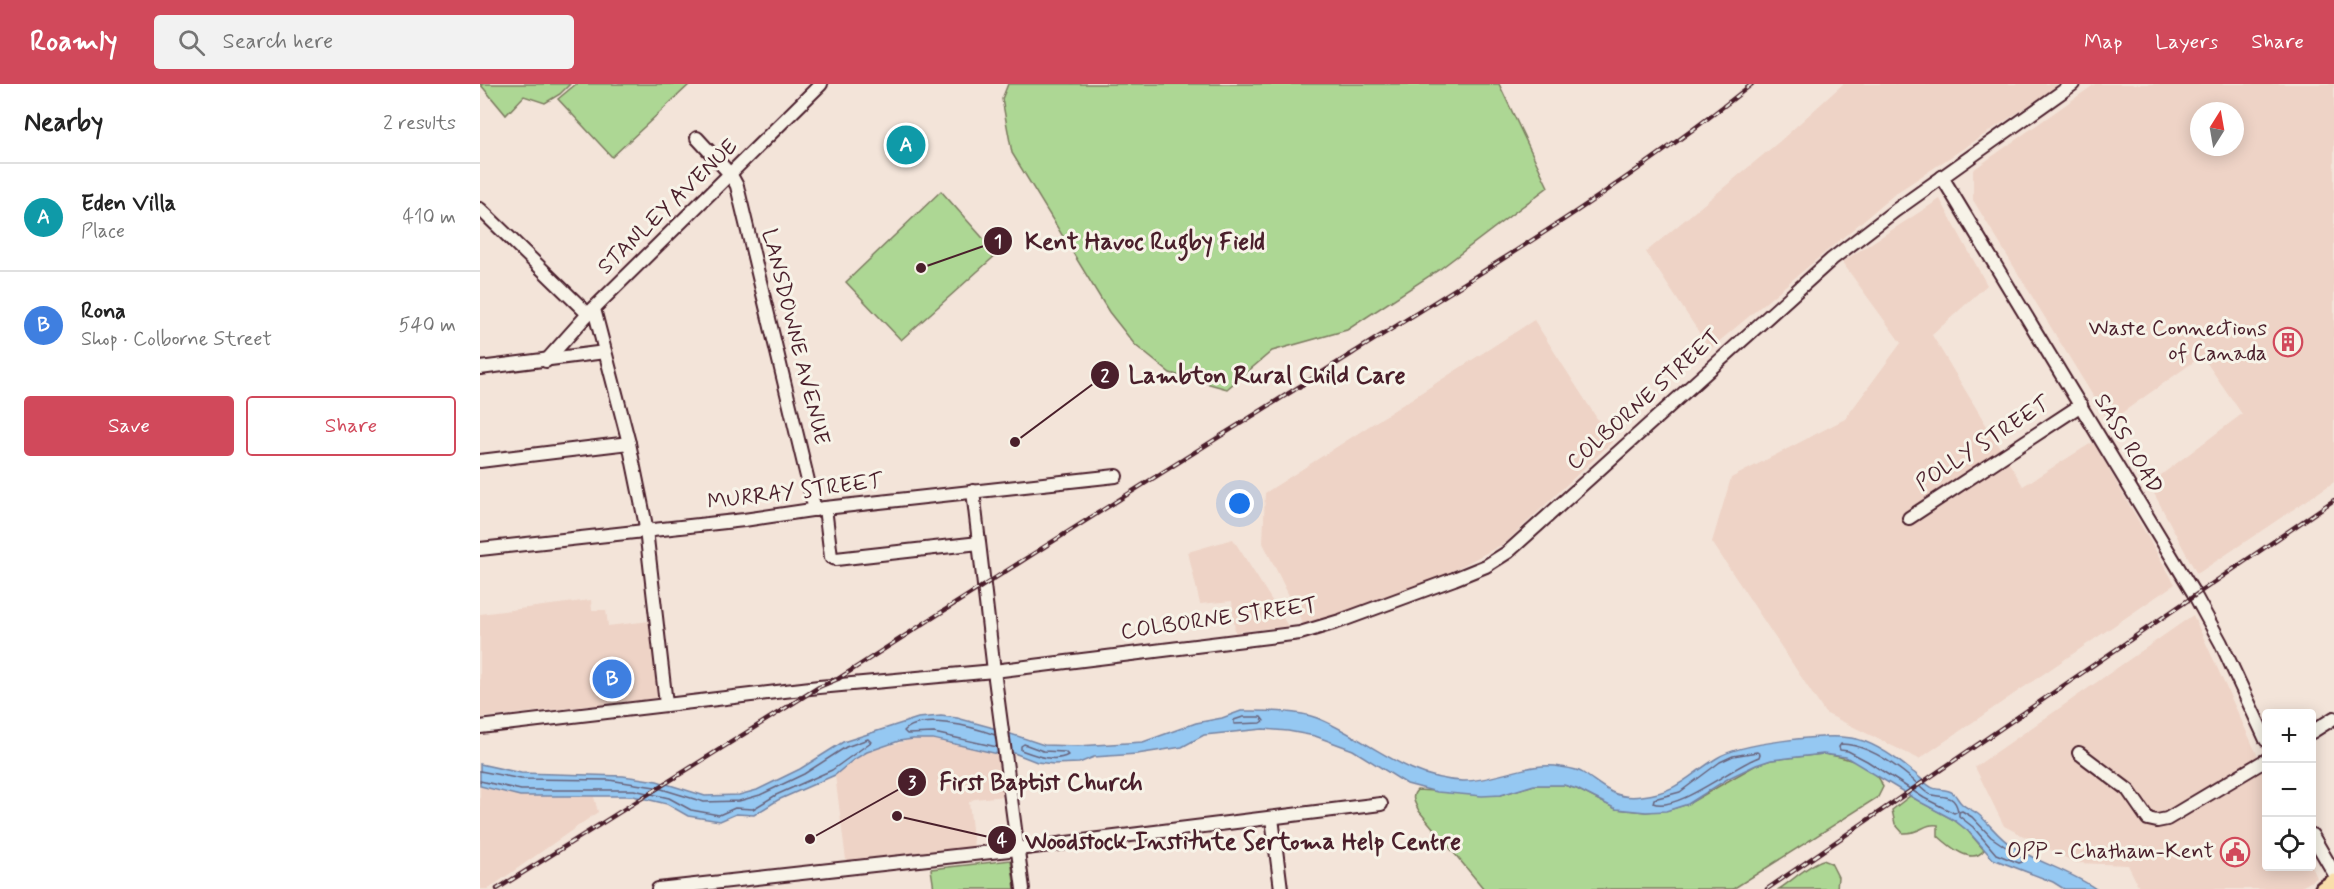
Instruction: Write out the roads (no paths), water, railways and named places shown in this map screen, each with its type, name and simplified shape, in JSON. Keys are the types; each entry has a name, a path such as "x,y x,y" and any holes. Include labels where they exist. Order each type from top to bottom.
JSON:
{"main road":[{"path":"2323,889 2334,882"}],"street":[{"name":"STANLEY AVENUE","path":"546,361 591,312 821,84"},
{"name":"COLBORNE STREET","path":"480,727 666,704 994,671 1300,633 1394,602 1486,566 1508,552 1832,259 2073,84"},
{"path":"697,138 731,175"},
{"name":"LANSDOWNE AVENUE","path":"731,175 737,186 831,556 836,559 980,543"},
{"name":"SASS ROAD","path":"1942,177 2204,612 2262,732"},
{"path":"480,209 591,312 629,443 646,531 666,704"},
{"path":"480,368 546,361 604,351"},
{"name":"POLLY STREET","path":"1909,518 2081,405"},
{"path":"480,461 629,443"},
{"name":"MURRAY STREET","path":"480,549 1116,476"},
{"path":"973,491 1023,889"},
{"path":"2316,729 2334,718"},
{"path":"2079,753 2128,790 2145,816 2157,821 2167,819 2262,762"},
{"path":"658,889 1018,849 1381,804"},
{"path":"1272,818 1281,889"},
{"path":"2316,842 2334,873"}],"water":[{"path":"1241,711 1290,712 1317,718 1404,765 1442,779 1475,780 1538,766 1550,766 1578,771 1610,791 1632,797 1665,791 1717,758 1744,748 1821,737 1851,738 1884,751 1931,787 1953,793 1965,807 1978,814 2012,846 2096,889 2064,889 2053,882 1993,859 1968,831 1954,820 1846,757 1823,754 1771,760 1729,778 1688,804 1666,811 1646,812 1616,809 1577,789 1564,785 1534,785 1501,795 1482,796 1437,792 1407,784 1353,750 1315,736 1263,729 1204,735 1182,747 1137,754 1094,757 1079,763 1053,764 1037,762 1014,753 1001,752 998,754 933,739 899,741 867,752 835,775 778,800 754,815 736,814 720,821 688,816 667,804 633,796 520,796 480,786 480,764 521,773 623,776 657,781 705,796 739,795 757,790 800,769 843,742 918,718 941,716 957,718 1044,745 1078,746 1143,742 1196,723 1222,718"}],"railway":[{"path":"497,889 819,687 838,679 1506,257 1656,157 1752,84"},
{"path":"1767,889 2334,500"}],"place":[{"name":"Eden Villa","path":"906,145"},
{"name":"Kent Havoc Rugby Field","path":"921,268"},
{"name":"Waste Connections of Canada","path":"2288,342"},
{"name":"Lambton Rural Child Care","path":"1015,442"},
{"name":"Rona","path":"612,679"},
{"name":"Woodstock Institute Sertoma Help Centre","path":"897,816"},
{"name":"First Baptist Church","path":"810,839"},
{"name":"OPP - Chatham-Kent","path":"2235,852"}]}
